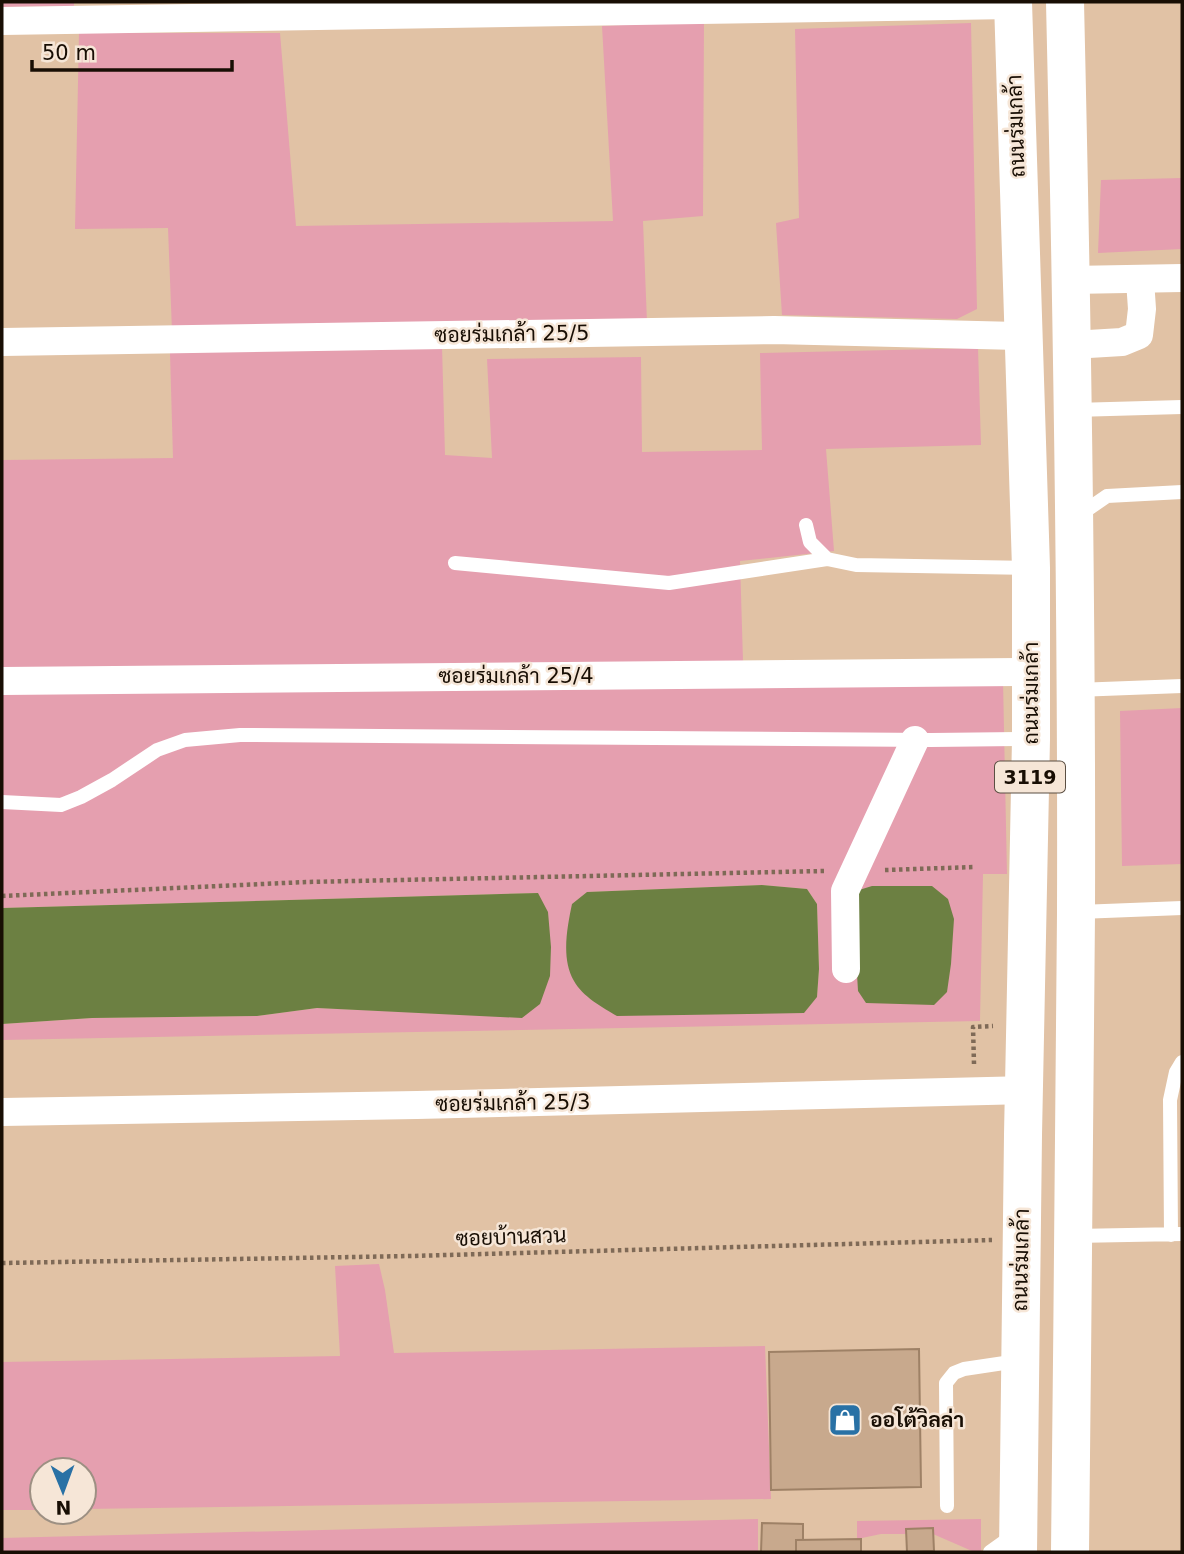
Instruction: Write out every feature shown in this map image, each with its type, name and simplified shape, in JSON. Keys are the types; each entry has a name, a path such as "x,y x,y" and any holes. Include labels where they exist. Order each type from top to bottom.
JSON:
{"main road":[{"name":"ถนนร่มเกล้า","path":"1065,2 1072,345 1076,912 1069,1552"},
{"name":"ถนนร่มเกล้า","path":"1009,1545 1020,1361 1031,739 1031,568 1013,4"}],"street":[{"path":"2,21 1013,4"},
{"path":"1071,280 1182,278"},
{"path":"1072,345 1122,342 1139,335 1142,309 1140,280"},
{"name":"ซอยร่มเกล้า 25/5","path":"2,342 774,330 1023,336"},
{"name":"ซอยร่มเกล้า 25/4","path":"2,681 1031,671"},
{"path":"846,969 845,891 915,740"},
{"name":"ซอยร่มเกล้า 25/3","path":"2,1112 445,1105 1024,1090"}],"lane":[{"path":"1072,411 1182,407"},
{"path":"1074,519 1107,496 1182,492"},
{"path":"807,525 810,542 827,559"},
{"path":"455,563 669,583 827,559 856,565 1031,568"},
{"path":"1075,690 1182,686"},
{"path":"2,802 61,804 82,797 158,750 185,740 240,735 1031,739"},
{"path":"1076,912 1182,908"},
{"path":"1073,1236 1177,1235 1170,1100 1176,1072 1182,1062"},
{"path":"947,1506 946,1383 954,1374 964,1369 1020,1361"}],"path":[{"path":"2,896 306,882 975,867"},
{"path":"973,1027 975,1092"},
{"name":"ซอยบ้านสวน","path":"2,1263 411,1256 1021,1239"}],"shaded area":[{"path":"2,2 74,2 74,6 2,7"},
{"path":"704,21 703,216 643,221 647,322 172,331 168,228 75,229 79,33 280,33 296,226 613,221 602,26"},
{"path":"971,23 977,309 957,319 782,315 776,223 799,218 795,29"},
{"path":"1182,178 1182,249 1098,253 1101,180"},
{"path":"442,346 445,455 492,458 487,359 641,357 642,452 762,450 760,353 978,348 981,445 826,449 834,551 740,561 743,661 2,671 2,460 173,458 170,353"},
{"path":"1003,681 1007,874 983,874 980,1021 2,1040 2,1024 92,1018 257,1016 317,1008 522,1017 538,893 2,908 2,692","holes":["762,885 807,889 817,904 817,997 587,892","872,886 932,886 854,923"]},
{"path":"1182,708 1182,864 1122,866 1120,711"},
{"path":"762,885 807,889 817,904 817,997 804,1013 617,1016 587,997 574,981 566,953 568,923 572,904 587,892"},
{"path":"872,886 932,886 948,899 954,919 951,964 947,992 934,1005 866,1003 858,991 854,923 859,890"},
{"path":"538,893 548,912 550,976 540,1004 522,1018 317,1008 257,1016 92,1018 2,1024 2,908"},
{"path":"379,1264 394,1353 765,1346 771,1499 98,1509 98,1456 28,1456 28,1510 2,1510 2,1362 340,1356 335,1266"},
{"path":"758,1519 758,1552 2,1552 2,1538"},
{"path":"981,1519 981,1551 972,1551 933,1534 881,1534 857,1539 857,1521"}],"building":[{"name":"ออโต้วิลล่า","path":"919,1349 921,1487 771,1490 769,1352"},
{"path":"762,1523 803,1524 803,1540 796,1540 796,1552 761,1552"},
{"path":"933,1528 934,1551 907,1552 906,1529"},
{"path":"861,1539 861,1552 796,1552 796,1540"}],"place":[{"name":"ออโต้วิลล่า","path":"845,1420"}]}
